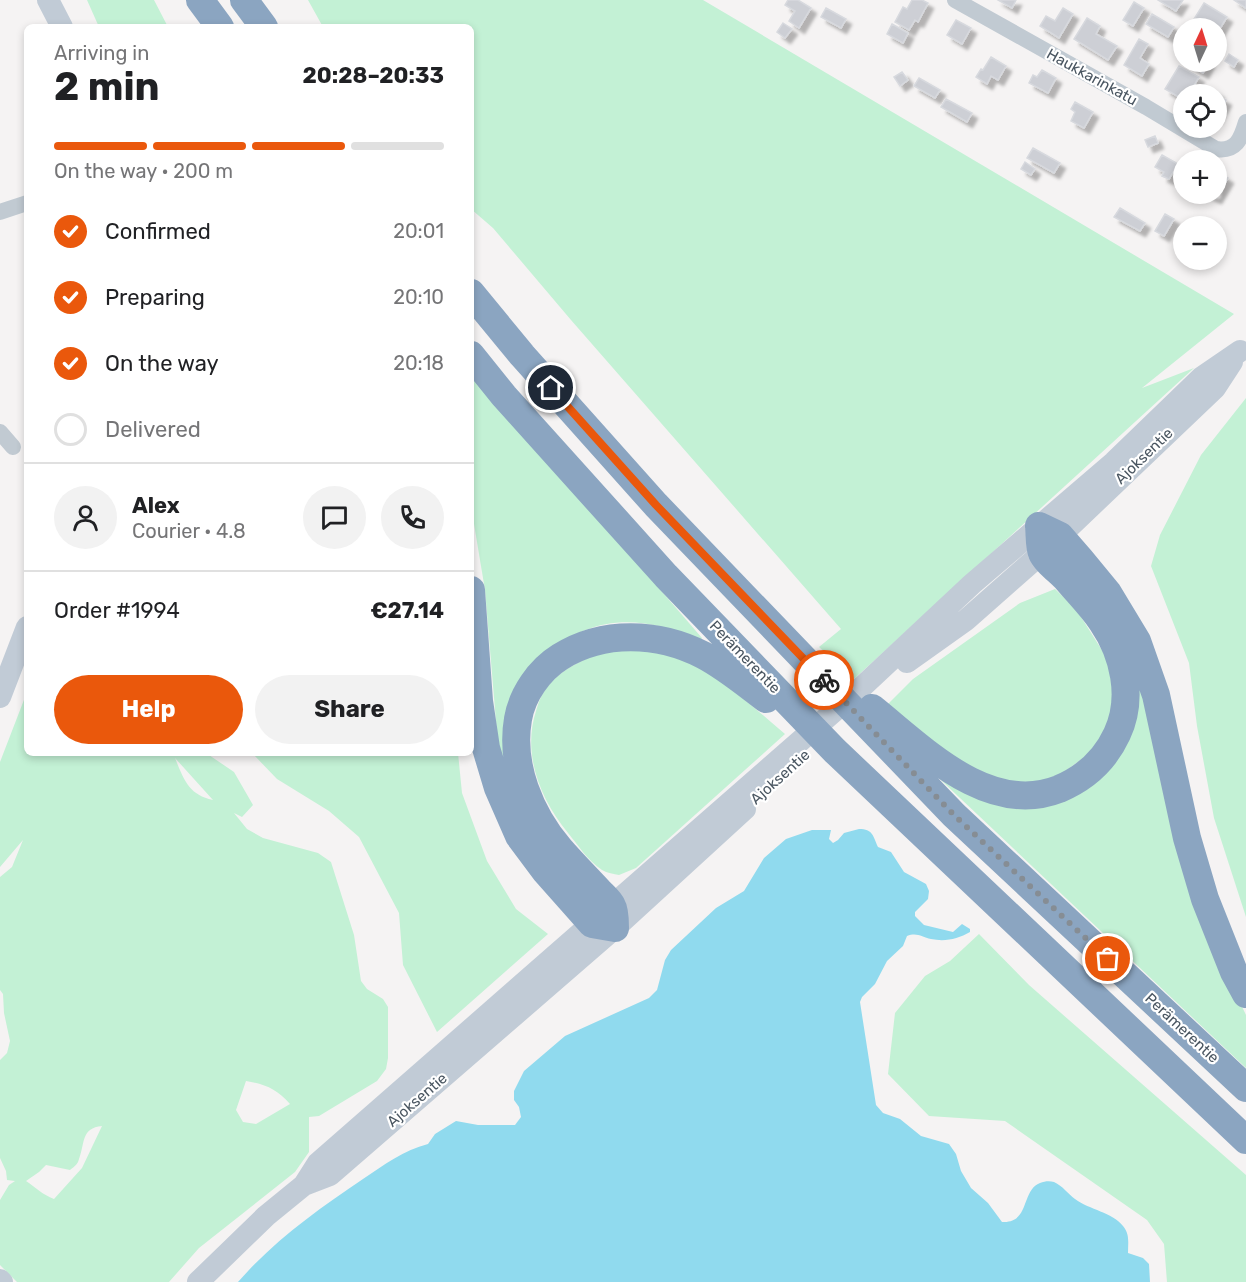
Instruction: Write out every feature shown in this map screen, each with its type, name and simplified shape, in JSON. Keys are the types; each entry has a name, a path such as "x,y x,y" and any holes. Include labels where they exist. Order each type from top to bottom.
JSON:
{"highway":[{"path":"198,0 212,24"},
{"path":"198,0 218,24"},
{"path":"244,0 262,24"},
{"name":"Perämerentie","path":"474,298 648,496 954,815 1246,1088"},
{"name":"Perämerentie","path":"474,359 504,396 666,576 835,750 1246,1140"},
{"path":"785,640 960,776 1003,793 1029,795 1053,791 1074,783 1088,773 1107,752 1122,722 1125,679 1118,655 1102,621 1047,539"},
{"path":"1047,539 1108,593 1137,641 1156,695 1187,838 1205,899 1234,972 1246,994"},
{"path":"474,632 479,701 486,748 498,788 519,836 545,871 607,919"},
{"path":"607,919 543,825 525,789 516,752 518,717 531,686 552,662 588,642 610,638 633,637 680,646 725,668 835,750"}],"main road":[{"path":"48,0 60,24"},
{"name":"Ajoksentie","path":"198,1282 266,1216 304,1185 330,1175 607,919 780,766 863,686 897,662 964,591 1047,539 1114,462 1202,377 1243,348"},
{"path":"0,697 7,657 24,632"}],"street":[{"name":"Haukkarinkatu","path":"955,0 1146,107 1212,147 1221,150 1230,149 1239,142 1246,122"},
{"path":"0,212 24,204"},
{"path":"0,432 13,447"}],"green space":[{"path":"87,0 154,0 166,24 98,24"},
{"path":"308,0 703,0 1234,314 1142,388 1194,368 854,679 819,647 841,629 493,228 474,212 474,24 321,24"},
{"path":"474,374 702,638 700,641 658,626 618,623 580,632 543,656 513,786 498,745 485,590 474,524"},
{"path":"1246,398 1246,917 1214,818 1197,726 1189,663 1151,566 1160,535 1201,455"},
{"path":"1055,589 1076,609 1105,655 1113,678 1114,705 1106,730 1093,751 1061,774 1037,783 1014,784 972,772 885,707 913,679 1020,603"},
{"path":"619,648 652,651 689,663 723,684 785,734 636,868 619,875 604,871 592,862 558,820 549,806 536,775 531,743 532,727 538,705 552,682 578,663"},
{"path":"1132,653 1215,951 1246,1015 1246,1068 925,765 957,787 1091,782"},
{"path":"24,700 24,756 210,756 234,772 253,805 242,817 234,813 247,829 263,838 318,853 331,862 354,935 361,981 367,989 383,999 388,1007 386,1069 377,1081 319,1116 309,1117 309,1152 295,1172 199,1248 169,1282 17,1282 0,1265 0,1200 9,1185 15,1181 7,1180 0,1158 0,1060 7,1053 10,1041 4,1013 3,994 0,990 0,877 12,867 23,840 0,867 0,762","holes":["175,758 213,800 198,794 188,785","246,1081 270,1088 290,1104 256,1124 243,1122 236,1110","102,1126 82,1168 54,1199 26,1181 46,1165 70,1170 78,1161 87,1133 95,1127"]},
{"path":"255,756 458,756 462,793 487,861 516,909 548,934 437,1032 403,965 399,913 359,837 329,811 277,779"},
{"path":"979,934 1029,985 1246,1175 1246,1282 1167,1282 1164,1244 1147,1220 1005,1121 929,1116 888,1074 895,1013 925,976 950,961"}],"water":[{"path":"859,829 870,832 878,847 891,852 904,872 926,884 929,891 928,899 915,912 915,916 924,925 953,932 962,924 970,929 970,932 946,940 917,935 907,936 903,946 887,961 875,984 862,997 860,1002 876,1105 883,1113 900,1119 921,1136 949,1144 971,1188 988,1203 1002,1222 1017,1218 1034,1187 1047,1181 1054,1182 1081,1203 1113,1217 1127,1232 1128,1253 1143,1258 1149,1264 1150,1282 238,1282 282,1239 313,1214 394,1158 428,1144 435,1134 456,1121 478,1125 515,1125 521,1117 519,1107 514,1100 514,1091 524,1071 565,1036 649,998 657,990 665,960 671,950 716,908 744,891 764,858 786,839 812,830 831,830 829,839 833,843 844,833"}],"building":[{"path":"788,0 798,0 811,8 799,28 789,21 795,11 785,5"},
{"path":"912,0 922,0 928,3 918,22 915,20 909,30 895,22 903,7 907,9"},
{"path":"998,0 1016,0 1012,8"},
{"path":"1158,0 1183,0 1176,11"},
{"path":"1234,0 1246,0 1246,8"},
{"path":"1134,2 1144,8 1133,26 1123,20"},
{"path":"1204,3 1227,17 1226,18 1195,18"},
{"path":"826,8 846,19 841,28 821,17"},
{"path":"1063,8 1073,14 1059,38 1040,26 1046,16 1055,21"},
{"path":"1152,14 1173,26 1173,29 1168,37 1146,24"},
{"path":"1087,18 1100,26 1096,34 1117,46 1108,60 1074,39"},
{"path":"956,20 971,28 962,44 947,35"},
{"path":"783,23 792,29 785,38 777,32"},
{"path":"892,24 908,33 903,43 887,34"},
{"path":"1139,39 1148,44 1140,58 1149,64 1142,76 1124,65"},
{"path":"1229,54 1238,60 1234,67 1227,62"},
{"path":"991,57 1006,66 998,80 991,76 987,84 976,77"},
{"path":"1042,70 1056,78 1048,93 1029,83 1033,75 1037,77"},
{"path":"902,72 908,80 900,86 894,77"},
{"path":"1175,72 1190,72 1199,77 1195,84 1173,84 1173,94 1165,89"},
{"path":"919,78 940,90 935,98 914,86"},
{"path":"946,99 972,113 967,122 941,107"},
{"path":"1075,102 1093,112 1084,128 1071,121 1075,112 1071,109"},
{"path":"1155,136 1158,143 1148,147 1145,140"},
{"path":"1033,148 1060,163 1054,173 1027,158"},
{"path":"1162,155 1173,161 1173,172 1169,179 1162,176 1164,172 1155,167"},
{"path":"1025,162 1035,169 1031,175 1021,169"},
{"path":"1120,208 1145,223 1140,231 1114,217"},
{"path":"1165,214 1173,218 1164,236 1155,231"}],"way so far":[{"path":"824,680 954,815 1108,959"}],"route":[{"path":"551,388 656,505 824,680"}]}
